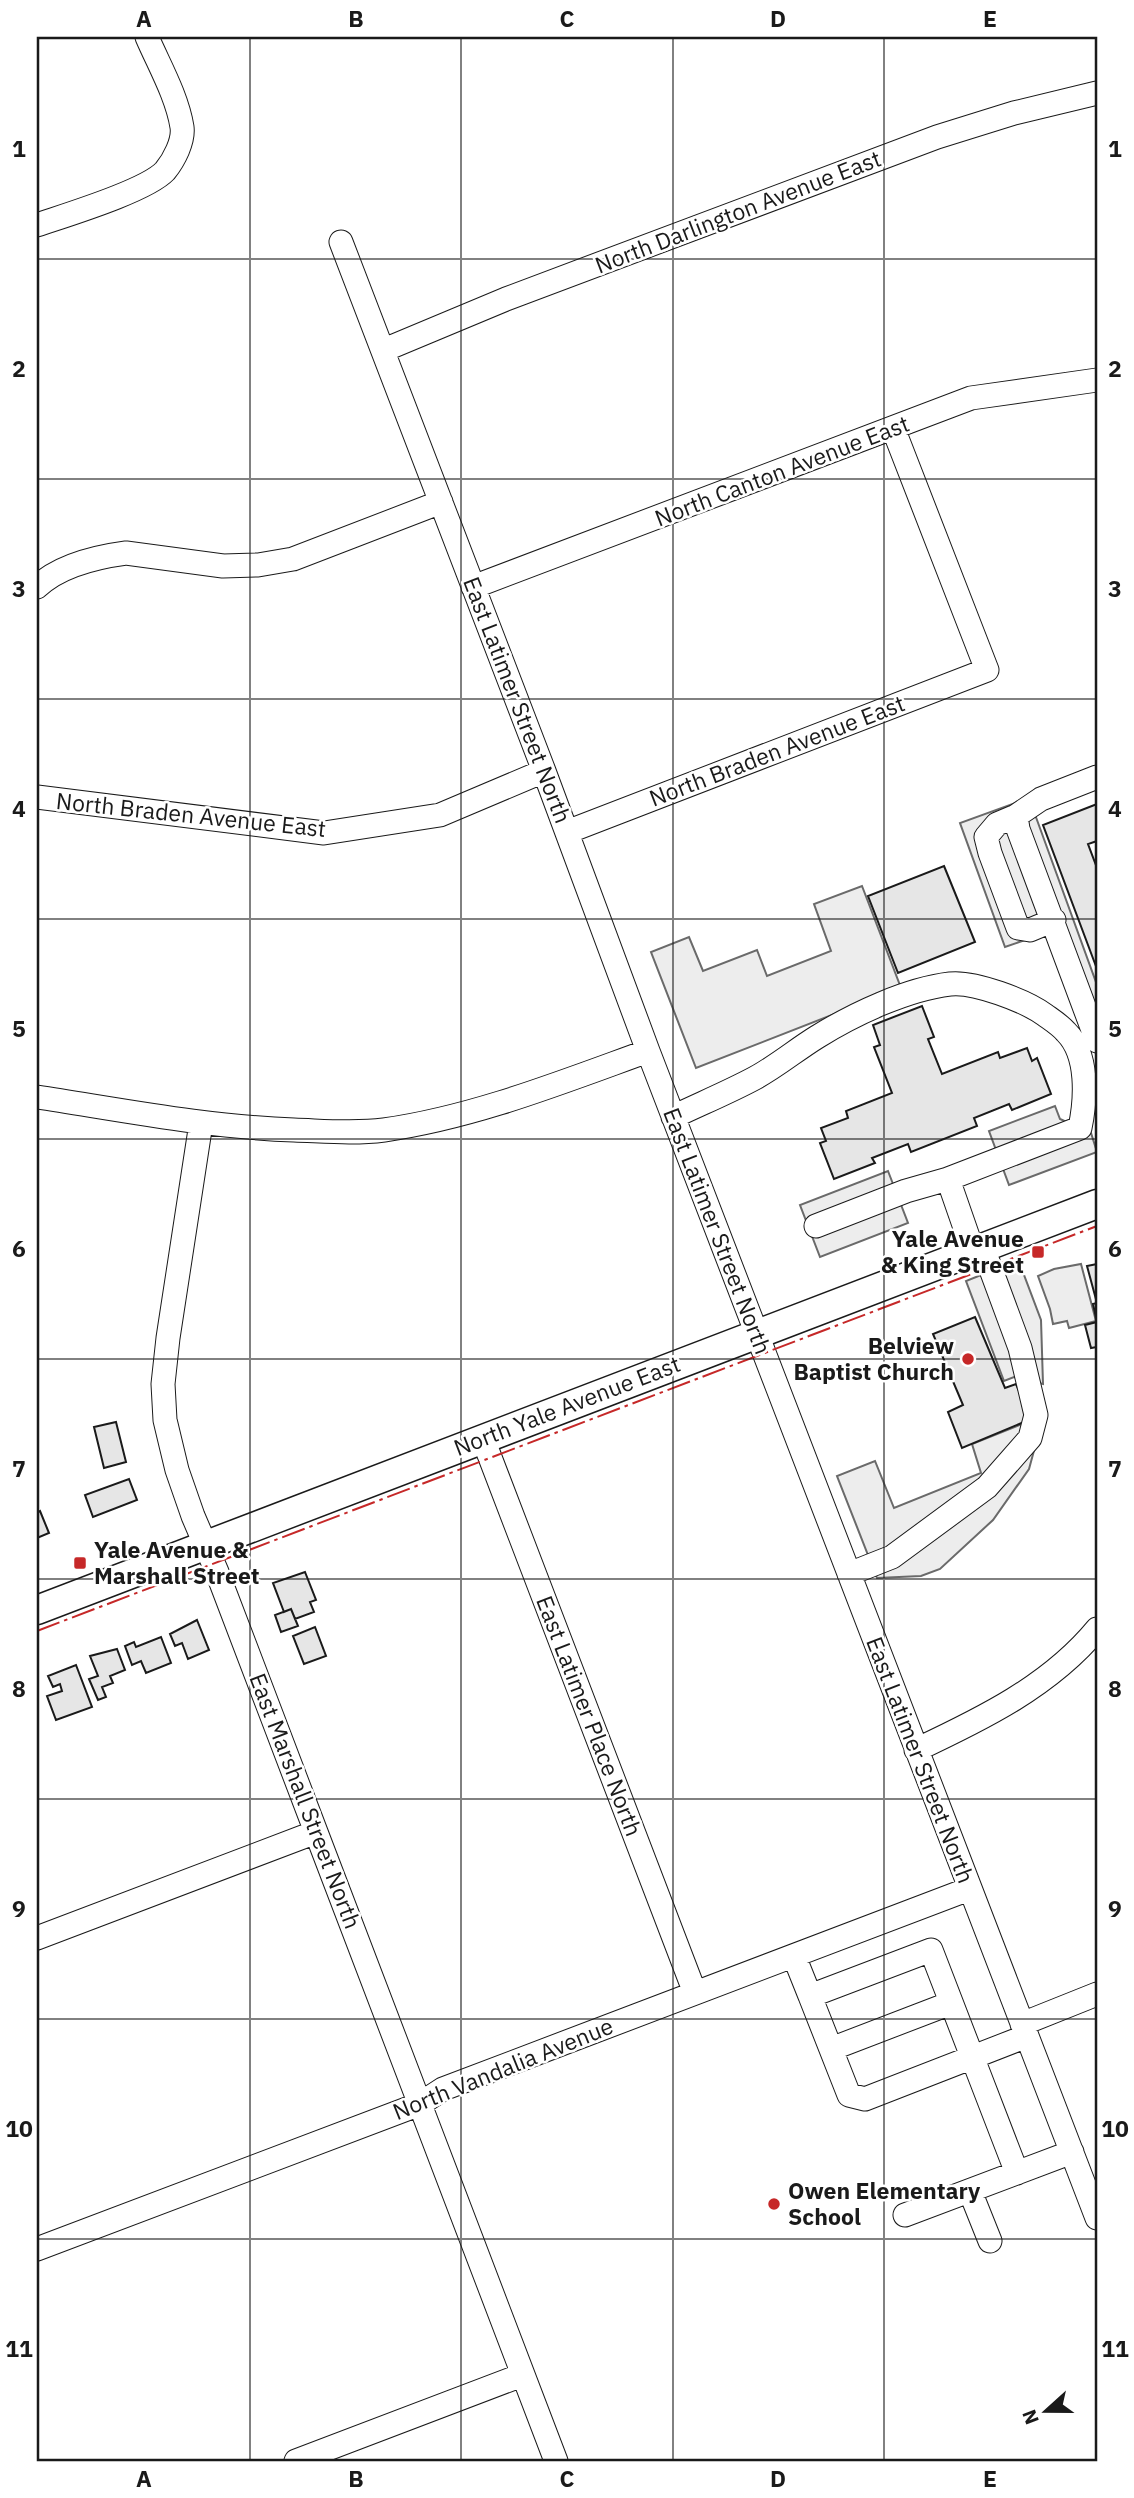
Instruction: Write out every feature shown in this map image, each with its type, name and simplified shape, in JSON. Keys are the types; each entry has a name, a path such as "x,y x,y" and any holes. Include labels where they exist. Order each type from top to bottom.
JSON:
{"main road":[{"name":"North Yale Avenue East","path":"37,1610 1097,1205"}],"street":[{"path":"37,225 139,187 165,171 181,143 182,128 173,98 147,37"},
{"name":"North Darlington Avenue East","path":"384,350 506,299 937,137 1014,113 1097,93"},
{"name":"East Latimer Street North","path":"341,242 544,771 673,1117 1097,2218"},
{"name":"North Canton Avenue East","path":"473,587 971,398 1097,380"},
{"name":"North Braden Avenue East","path":"567,832 987,670 893,428"},
{"path":"37,587 45,579 65,569 126,553 223,566 258,565 293,559 441,502"},
{"name":"North Braden Avenue East","path":"37,797 324,833 440,815 544,771"},
{"path":"1054,920 1030,930 1018,928 986,837 997,824 1016,816 1041,799 1097,778"},
{"path":"1016,816 1018,829 1096,1033"},
{"path":"673,1117 755,1078 851,1017 915,993 953,984 996,991 1040,1011 1067,1032 1079,1052 1083,1080 1085,1103 1080,1128 816,1226"},
{"path":"37,1097 201,1123 280,1130 383,1130 470,1112 648,1051"},
{"name":"East Marshall Street North","path":"201,1123 163,1384 165,1420 177,1470 556,2461"},
{"path":"849,1574 892,1557 987,1488 1030,1437 1036,1415 1020,1348 948,1179"},
{"name":"East Latimer Place North","path":"483,1438 695,1993"},
{"path":"916,1750 979,1721 1018,1697 1059,1667 1097,1629"},
{"path":"37,1938 316,1832"},
{"name":"North Vandalia Avenue","path":"37,2249 420,2104 443,2089 969,1889"},
{"path":"810,1996 931,1950 1017,2173"},
{"path":"794,1956 849,2095 865,2099 972,2057 1097,1994"},
{"path":"835,2059 951,2003"},
{"path":"905,2215 1072,2152"},
{"path":"970,2191 989,2241"},
{"path":"296,2461 523,2375"}],"shaded area":[{"path":"1029,798 1097,985 1097,1015 1048,932 1005,947 960,823"},
{"path":"862,886 901,988 696,1068 651,952 689,937 703,971 757,950 767,976 831,951 814,904"},
{"path":"1055,1106 1060,1119 1091,1133 1097,1152 1009,1185 989,1131"},
{"path":"888,1171 908,1223 820,1257 800,1205"},
{"path":"1081,1264 1096,1321 1069,1328 1067,1321 1053,1324 1038,1276 1054,1269"},
{"path":"1021,1267 1041,1320 1043,1384 1014,1377 1004,1381 966,1281 981,1275"},
{"path":"1022,1424 1035,1447 1029,1469 993,1520 940,1569 921,1576 877,1578 837,1476 875,1461 894,1508 981,1473 972,1444"}],"building":[{"path":"1097,804 1097,841 1088,844 1097,868 1097,969 1043,825"},
{"path":"944,866 975,942 898,973 868,896"},
{"path":"922,1006 934,1037 928,1039 942,1074 998,1052 1000,1058 1027,1048 1032,1061 1037,1058 1051,1094 1012,1110 1009,1104 974,1118 977,1126 911,1152 908,1144 872,1158 875,1163 834,1179 820,1143 826,1141 821,1128 848,1118 846,1111 892,1093 874,1047 880,1045 873,1025"},
{"path":"1097,1264 1097,1303 1087,1266"},
{"path":"1097,1303 1097,1322 1093,1304"},
{"name":"Belview Baptist Church","path":"975,1317 1005,1388 1016,1384 1031,1419 962,1448 948,1412 963,1405 933,1334"},
{"path":"1097,1322 1097,1347 1091,1348 1085,1325"},
{"path":"116,1422 126,1462 104,1468 94,1427"},
{"path":"129,1479 137,1500 93,1517 85,1495"},
{"path":"40,1511 49,1533 37,1538 37,1513"},
{"path":"305,1572 316,1600 310,1602 314,1612 295,1619 291,1609 284,1612 273,1583"},
{"path":"291,1609 298,1626 281,1632 275,1615"},
{"path":"197,1620 209,1650 188,1659 182,1643 175,1646 170,1634"},
{"path":"315,1627 326,1656 304,1664 293,1636"},
{"path":"161,1637 171,1663 146,1673 141,1661 132,1665 125,1646 134,1642 136,1647"},
{"path":"117,1649 125,1670 110,1676 113,1683 102,1687 106,1697 98,1700 89,1679 98,1676 90,1656"},
{"path":"76,1665 92,1707 56,1720 47,1696 62,1691 60,1684 53,1687 48,1676"}],"power":[{"path":"37,1631 1097,1226"}],"place":[{"name":"Yale Avenue & King Street","path":"1038,1252"},
{"name":"Belview Baptist Church","path":"968,1359"},
{"name":"Yale Avenue & Marshall Street","path":"80,1563"},
{"name":"Owen Elementary School","path":"774,2204"}]}
